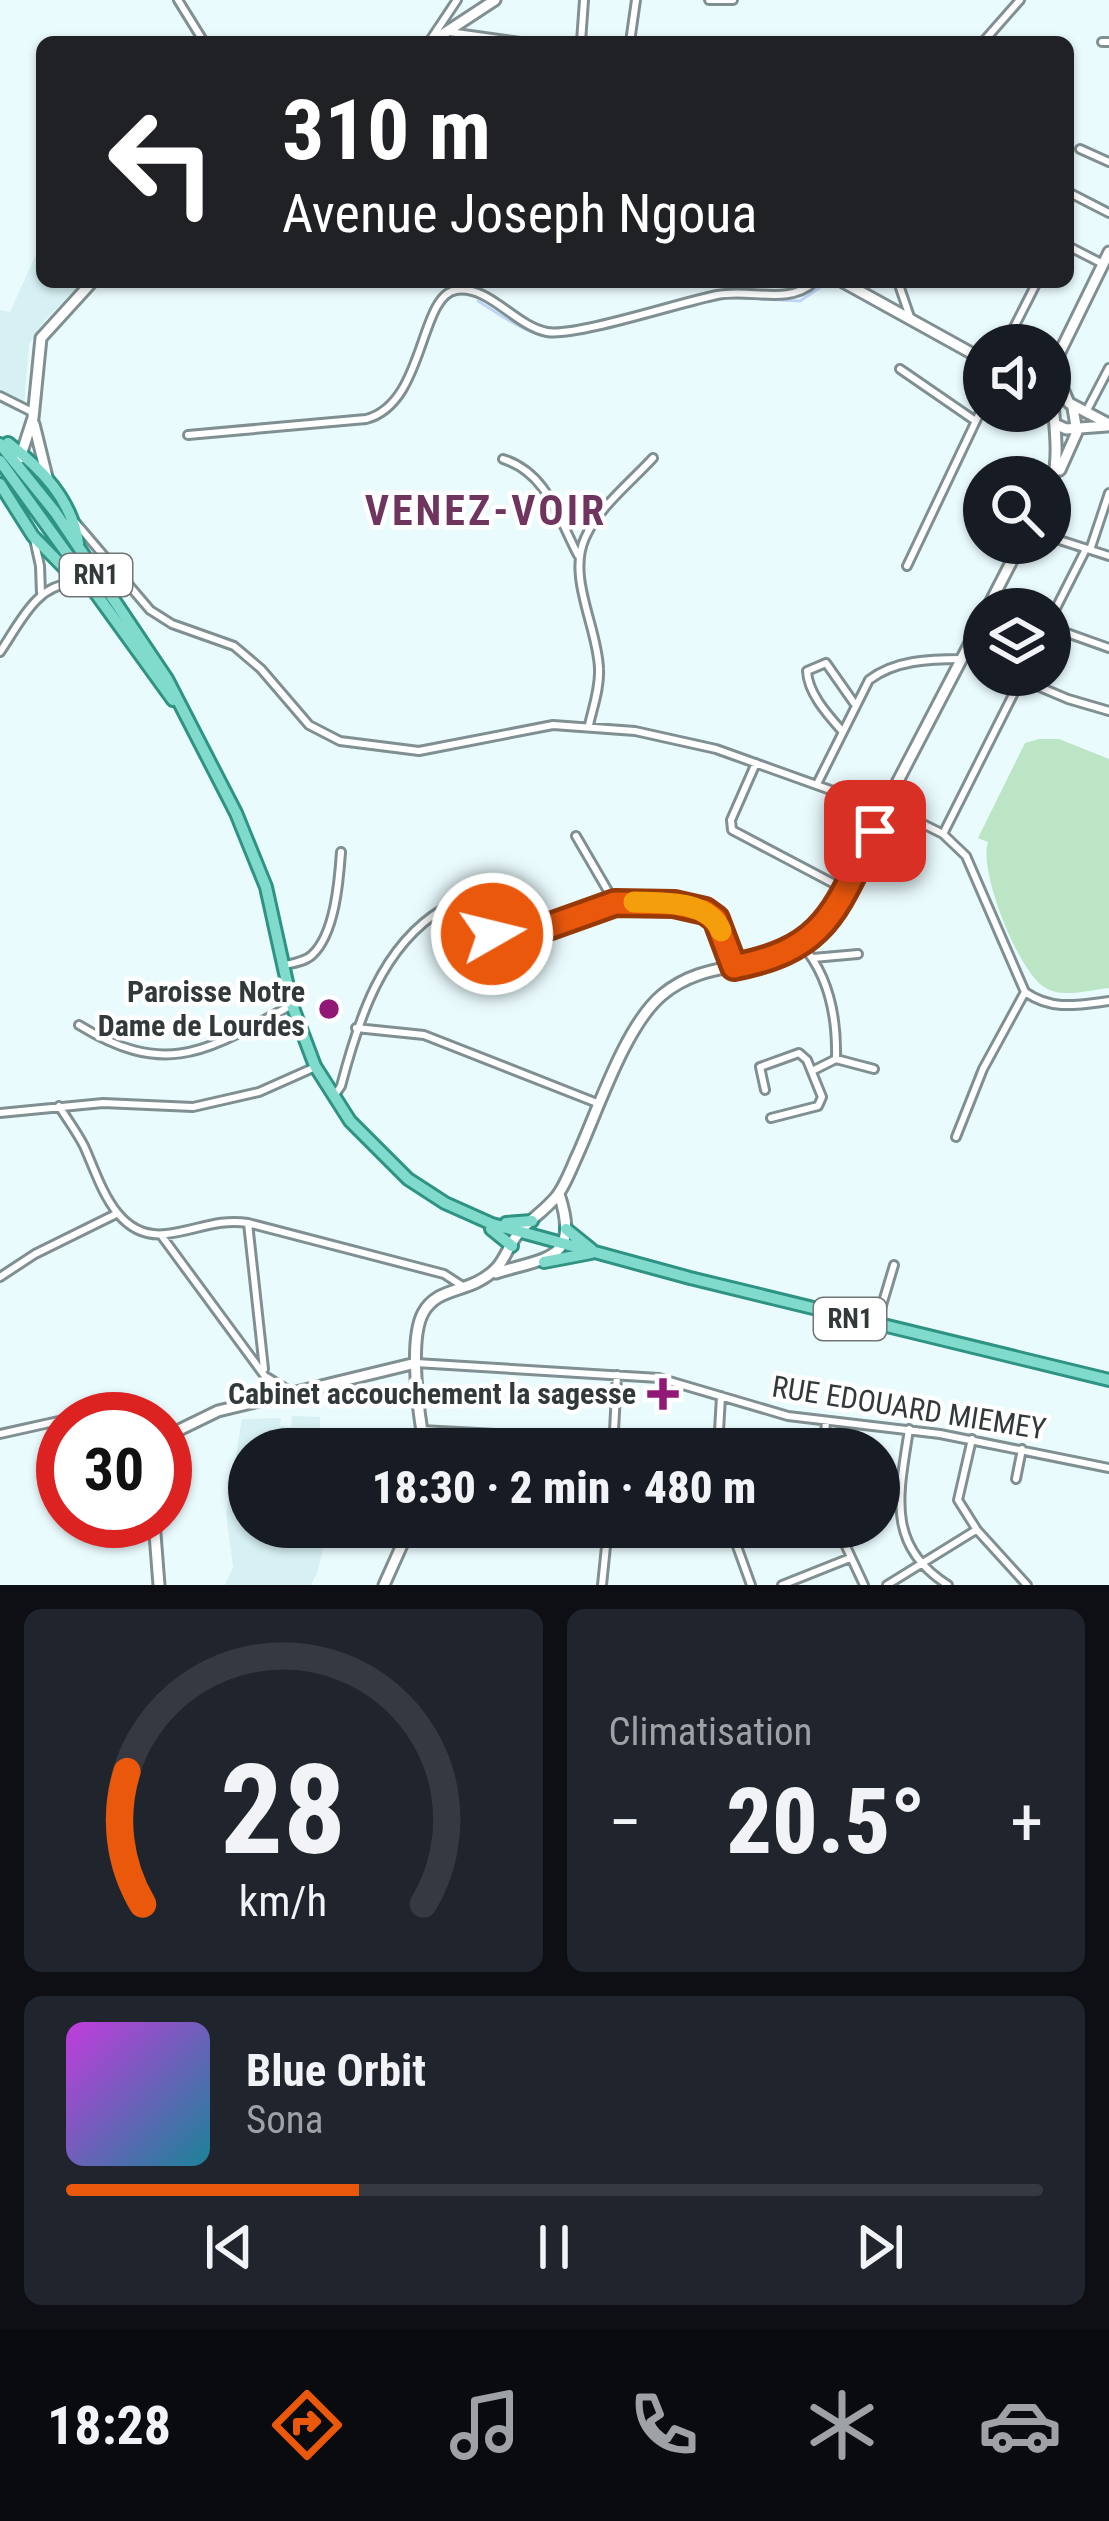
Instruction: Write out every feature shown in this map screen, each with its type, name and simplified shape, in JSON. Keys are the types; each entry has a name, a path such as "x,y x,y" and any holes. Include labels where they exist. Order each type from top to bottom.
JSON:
{"main road":[{"path":"441,36 495,0"},
{"path":"1071,327 1109,252"},
{"path":"87,288 41,338 34,416 20,458 1,486 37,542 105,606"},
{"path":"854,288 963,348"},
{"path":"1062,456 1077,420 1071,407"},
{"path":"1071,414 1077,420"},
{"path":"1071,415 1077,420"},
{"path":"34,416 49,481 73,521 75,552"},
{"path":"1071,418 1109,425"},
{"name":"RN1","path":"0,441 20,458 105,606 184,712"},
{"path":"20,458 49,481"},
{"name":"RN1","path":"0,461 75,552 167,679 236,813 266,887 281,966 315,1066 333,1096 392,1165 424,1191 468,1214 520,1232 1108,1382"},
{"path":"37,542 75,552 124,580"},
{"path":"490,1274 520,1232 559,1194 635,1027 655,1000 688,979 780,957 802,945 825,921 963,657"},
{"path":"544,1262 564,1245 559,1194"},
{"path":"468,1214 510,1224 552,1216 594,1252"},
{"path":"468,1214 506,1238 520,1262 530,1264"},
{"path":"422,1428 417,1337 424,1312 438,1296 490,1274 594,1252"},
{"path":"192,1424 218,1411 416,1364"},
{"path":"266,1377 290,1393"},
{"path":"262,1400 269,1392 266,1377"},
{"path":"156,1548 159,1585"},
{"path":"384,1585 401,1548"}],"street":[{"path":"178,0 200,36"},
{"path":"434,36 457,0"},
{"path":"581,36 584,0"},
{"path":"631,36 635,0"},
{"path":"709,0 733,0"},
{"path":"988,36 1020,0"},
{"path":"449,32 466,36"},
{"path":"1080,149 1109,162"},
{"path":"1074,195 1109,214"},
{"path":"1074,249 1103,264"},
{"path":"188,435 366,419 384,413 400,394 439,301 455,290 473,292 522,323 552,333 721,294 794,295 805,288"},
{"path":"900,288 911,320"},
{"path":"1016,324 1034,288"},
{"path":"1077,420 1109,368"},
{"path":"900,370 963,413"},
{"path":"0,396 34,416"},
{"path":"907,566 968,432"},
{"path":"580,558 592,525 653,458"},
{"path":"503,459 525,468 539,481 580,558 599,667 589,726"},
{"path":"1068,588 1109,493"},
{"path":"73,521 161,619 245,653 309,725 340,741 419,752 553,725 589,726 687,741 756,762 887,808 943,834 970,864 1025,992 1059,1007 1109,1001"},
{"path":"37,542 41,594"},
{"path":"1071,544 1109,556"},
{"path":"0,652 41,594 57,585 79,584"},
{"path":"1071,632 1109,648"},
{"path":"817,784 869,680 883,670 915,661 963,655"},
{"path":"842,731 821,705 807,671 826,663 854,704"},
{"path":"943,834 1013,696"},
{"path":"1068,696 1109,712"},
{"path":"756,762 730,826 742,837 845,889"},
{"path":"576,836 615,903"},
{"path":"281,966 308,958 320,942 341,852"},
{"path":"333,1096 341,1086 364,1007 399,950 428,919 503,880"},
{"path":"448,908 492,934 512,939 615,903 674,904 711,914 734,967"},
{"path":"802,945 813,958 835,1019 836,1059"},
{"path":"813,958 858,953"},
{"path":"956,1137 983,1069 1025,992"},
{"path":"79,1025 123,1049 178,1057 292,1005"},
{"path":"356,1028 424,1035 600,1104"},
{"path":"765,1090 759,1074 763,1064 799,1053 812,1071 822,1104 771,1118"},
{"path":"812,1071 836,1059 874,1069"},
{"path":"0,1113 58,1106 193,1107 259,1092 315,1066"},
{"path":"58,1106 81,1140 116,1214 139,1228 161,1235 221,1222 248,1223 444,1274 464,1287"},
{"path":"0,1276 116,1214"},
{"path":"248,1223 266,1377"},
{"path":"161,1235 266,1377"},
{"path":"876,1325 894,1265"},
{"name":"RUE EDOUARD MIEMEY","path":"416,1364 659,1378 767,1411 972,1439 1109,1468"},
{"path":"614,1428 617,1374"},
{"path":"720,1428 722,1396"},
{"path":"826,1421 826,1428"},
{"path":"0,1434 36,1426"},
{"path":"909,1429 897,1502 921,1563 948,1585"},
{"path":"972,1439 958,1499 976,1530 1028,1585"},
{"path":"1016,1479 1022,1449"},
{"path":"887,1585 976,1530"},
{"path":"602,1585 606,1548"},
{"path":"736,1548 751,1585"},
{"path":"846,1548 864,1585"},
{"path":"782,1585 850,1558"}],"shaded area":[{"path":"36,254 36,288 77,288 29,344 24,405 0,389 0,310 10,312"},
{"path":"292,1416 320,1417 320,1428 240,1428 242,1419 281,1418 280,1426 291,1427"},
{"path":"230,1548 324,1548 311,1585 225,1585 233,1567"}],"green space":[{"path":"1059,739 1109,759 1109,988 1059,993 1044,987 1023,962 994,896 988,842 978,838 1025,743"}],"waterway":[{"path":"994,36 1025,0"},
{"path":"660,313 724,297 800,301 819,288"},
{"path":"478,301 535,333 575,333"}],"slow traffic":[{"path":"634,902 705,911 721,931"}],"place":[{"name":"Paroisse Notre Dame de Lourdes","path":"329,1009"},
{"name":"Cabinet accouchement la sagesse","path":"663,1394"}],"district":[{"name":"VENEZ-VOIR","path":"486,510"}],"route":[{"path":"492,934 517,938 615,903 674,904 705,911 716,919 734,967 767,961 789,953 818,930 875,831"}]}
